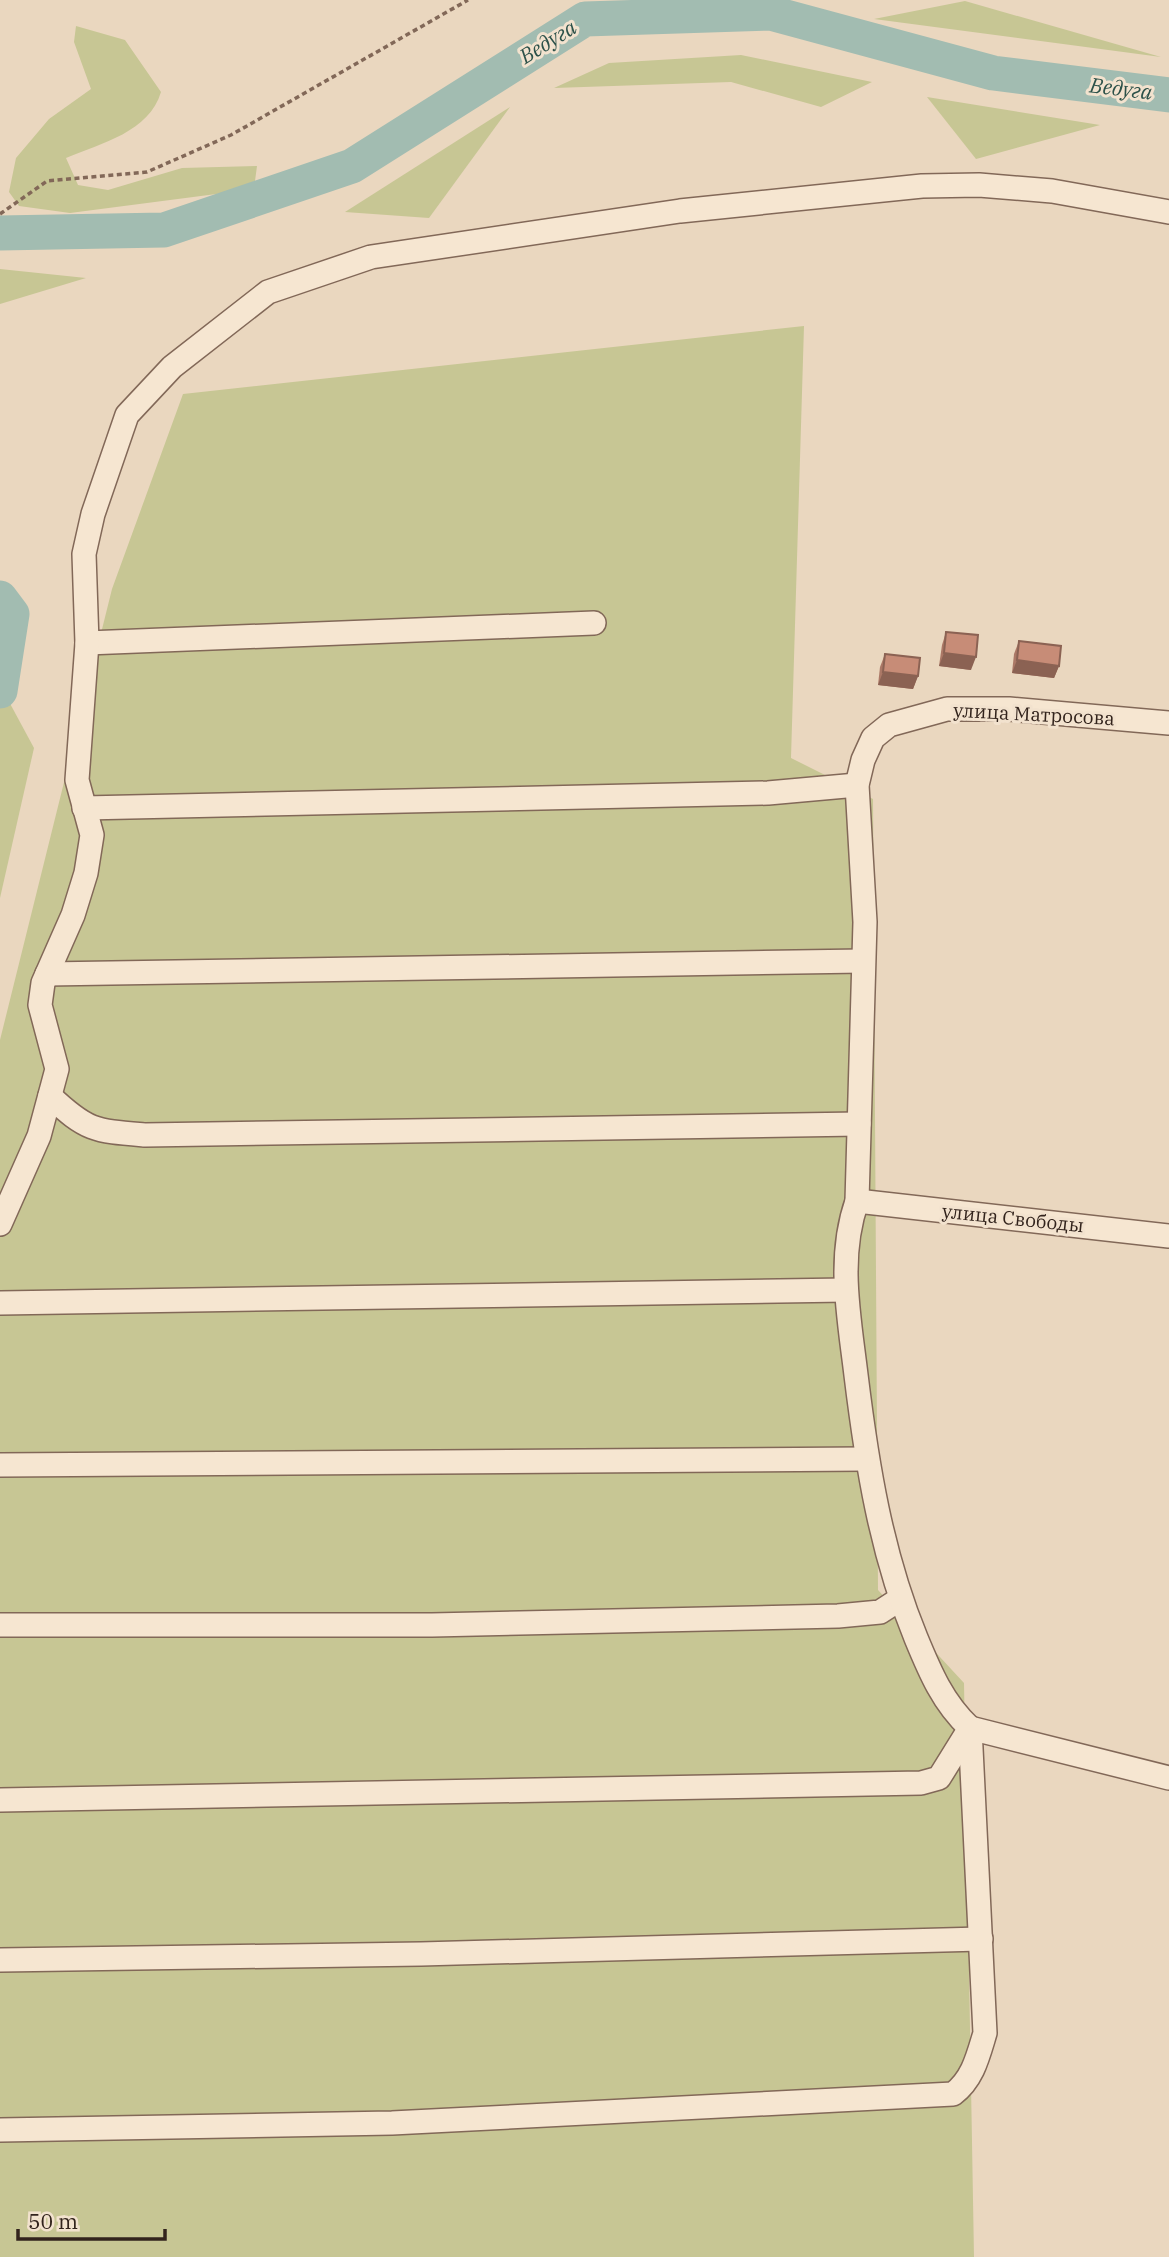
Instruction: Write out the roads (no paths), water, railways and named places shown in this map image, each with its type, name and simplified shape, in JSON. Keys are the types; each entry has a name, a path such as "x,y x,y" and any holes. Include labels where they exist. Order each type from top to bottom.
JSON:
{"street":[{"path":"0,1224 39,1136 57,1069 40,1005 47,974 73,915 86,873 92,835 77,780 87,643 84,554 93,514 128,415 172,367 268,292 371,257 680,211 922,186 979,185 1052,191 1169,212"},
{"path":"87,643 594,623"},
{"name":"улица Матросова","path":"971,1728 954,1713 933,1678 900,1599 866,1459 846,1290 848,1226 857,1201 865,922 857,785 863,760 873,738 889,724 947,709 1009,709 1169,723"},
{"path":"84,808 768,793 857,785"},
{"path":"47,974 863,961"},
{"path":"50,1096 76,1121 99,1131 145,1135 859,1124"},
{"name":"улица Свободы","path":"857,1201 1169,1236"},
{"path":"0,1303 846,1290"},
{"path":"0,1465 866,1459"},
{"path":"0,1625 432,1625 838,1616 880,1612 900,1599"},
{"path":"971,1728 1169,1778"},
{"path":"0,1800 921,1783 939,1778 971,1728"},
{"path":"0,2130 392,2123 953,2094 963,2087 976,2065 985,2033 971,1728"},
{"path":"0,1960 421,1954 981,1939"}],"waterway":[{"name":"Ведуга","path":"0,233 164,230 352,166 585,19 771,13 993,73 1169,95"},
{"name":"Ведуга","path":"0,598 12,614 0,691"}]}
